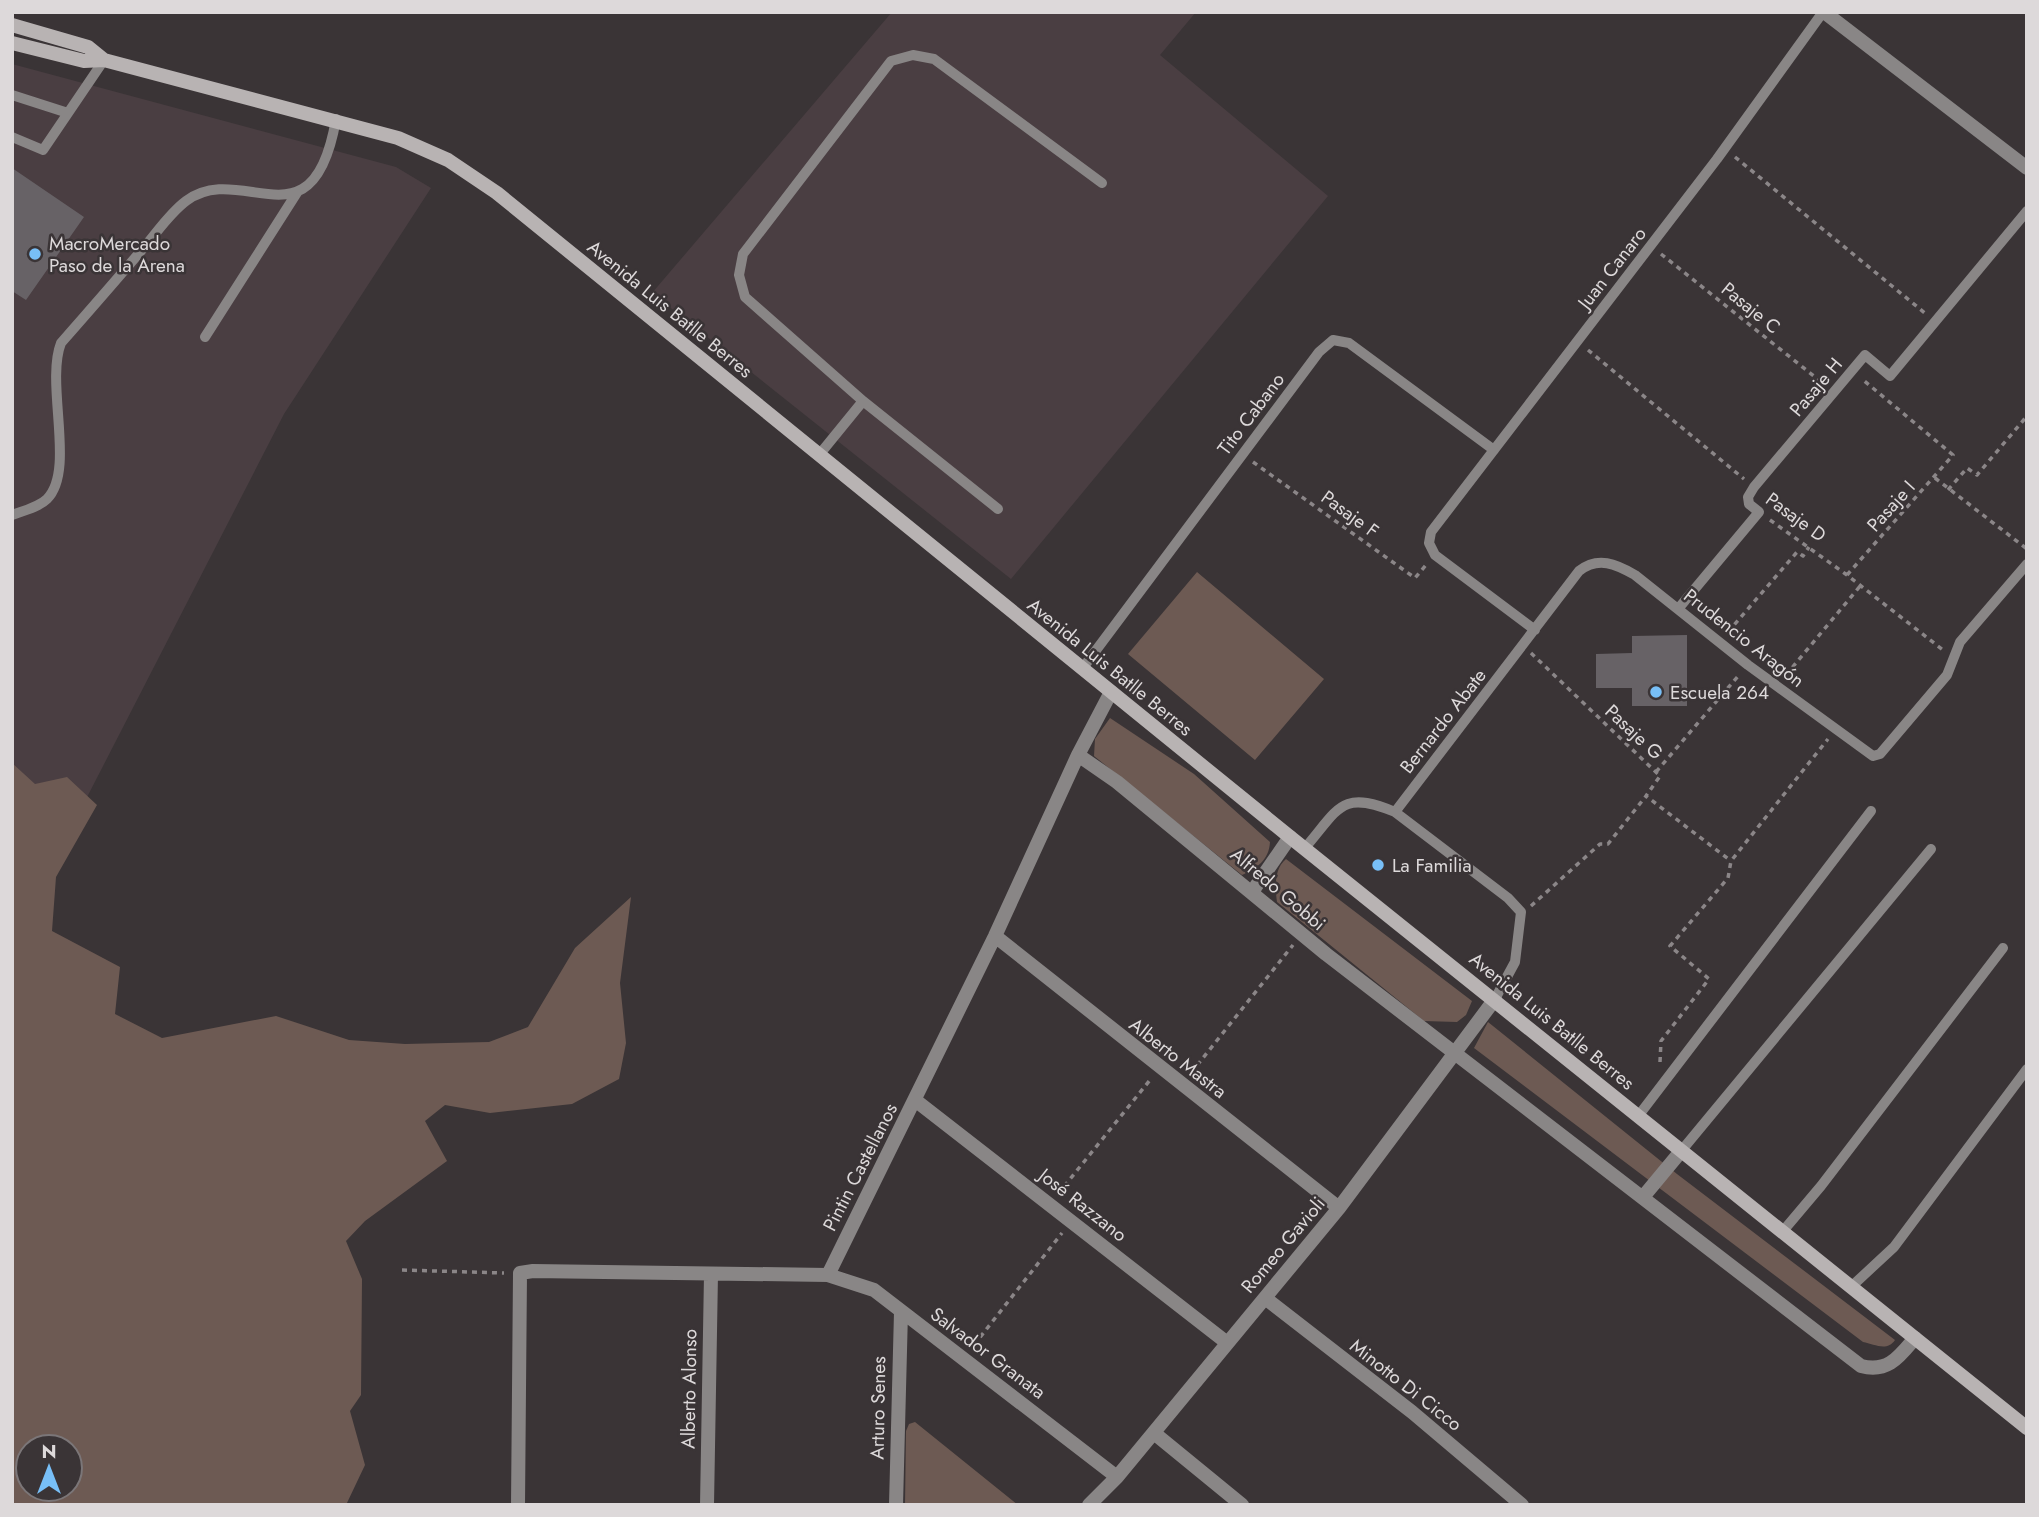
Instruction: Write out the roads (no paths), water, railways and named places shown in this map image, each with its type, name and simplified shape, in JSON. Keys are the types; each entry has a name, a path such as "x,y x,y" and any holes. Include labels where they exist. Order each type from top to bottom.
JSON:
{"main road":[{"name":"Avenida Luis Batlle Berres","path":"12,25 88,47 104,60"},
{"name":"Avenida Luis Batlle Berres","path":"12,43 84,61 104,60 336,119 398,138 448,160 498,193 1304,849 1495,999 2027,1429"}],"street":[{"path":"1823,12 2027,168"},
{"name":"Pintin Castellanos","path":"828,1275 995,936 1078,755 1111,692"},
{"name":"Alfredo Gobbi","path":"1078,755 1117,782 1303,935 1861,1366 1874,1369 1886,1367 1896,1361 1915,1338"},
{"path":"1252,892 1290,837"},
{"name":"Alberto Mastra","path":"995,936 1180,1085 1339,1208"},
{"name":"Romeo Gavioli","path":"1089,1505 1117,1477 1339,1208 1405,1124 1495,999"},
{"name":"José Razzano","path":"915,1100 1226,1342"},
{"path":"1643,1197 1682,1150"},
{"path":"518,1505 520,1273 828,1275"},
{"name":"Alberto Alonso","path":"707,1505 711,1274"},
{"name":"Salvador Granata","path":"828,1275 874,1290 1117,1477"},
{"name":"Minotto Di Cicco","path":"1265,1298 1412,1412 1522,1505"},
{"name":"Arturo Senes","path":"895,1505 901,1312"},
{"path":"1154,1433 1242,1505"}],"lane":[{"name":"Juan Canaro","path":"1535,630 1435,555 1429,543 1431,531 1651,246 1823,12"},
{"path":"998,509 863,401 745,297 739,275 743,254 891,61 913,55 934,59 1102,183"},
{"path":"12,137 43,150 104,60"},
{"path":"12,95 68,113"},
{"path":"205,337 298,191 323,165 331,149 336,119"},
{"path":"12,515 46,501 59,479 57,362 61,343 173,214 186,200 209,193 270,195 298,191"},
{"name":"Pasaje H","path":"1754,487 1865,355 1890,376 2027,211"},
{"name":"Tito Cabano","path":"1082,669 1319,352 1333,340 1349,343 1494,450"},
{"path":"819,455 863,401"},
{"name":"Pasaje D","path":"1678,609 1759,512 1749,505 1748,497 1754,487"},
{"name":"Prudencio Aragón","path":"1589,564 1618,565 1776,686 1873,756 1880,754 1947,675 1960,642 2027,564"},
{"name":"Bernardo Abate","path":"1395,812 1579,571 1589,564"},
{"path":"1304,849 1342,806 1369,801 1395,812 1508,898 1521,912 1515,962 1495,999"},
{"path":"1639,1115 1871,811"},
{"path":"1682,1150 1931,849"},
{"path":"1783,1231 2003,948"},
{"path":"1852,1286 1894,1247 2027,1069"}],"place":[{"name":"MacroMercado Paso de la Arena","path":"35,254"},
{"name":"Escuela 264","path":"1656,692"},
{"name":"La Familia","path":"1378,865"}]}
